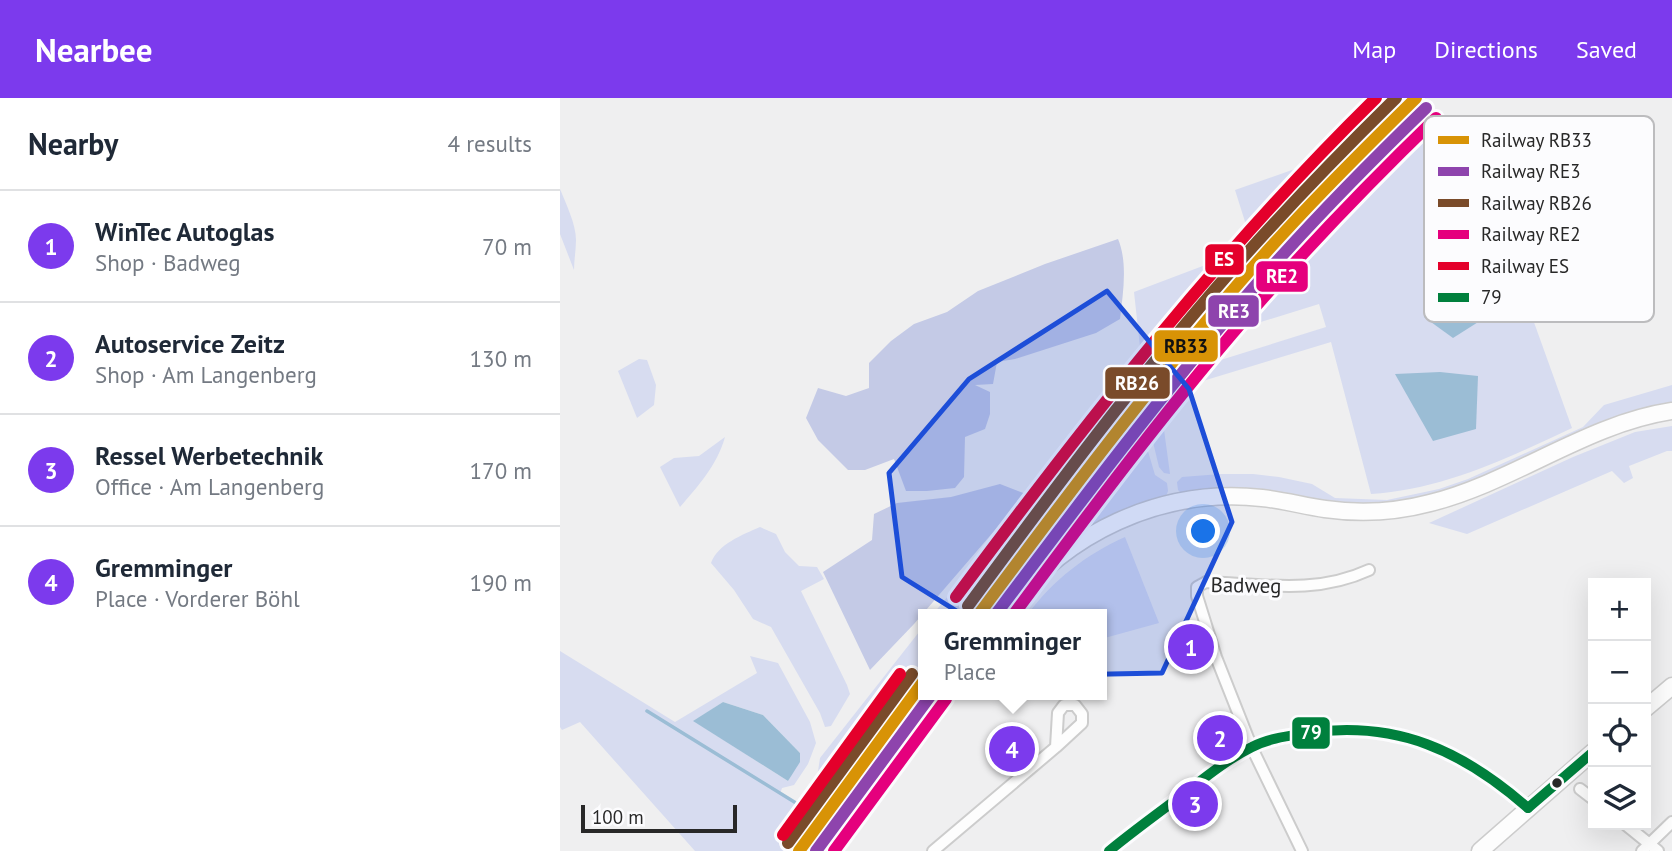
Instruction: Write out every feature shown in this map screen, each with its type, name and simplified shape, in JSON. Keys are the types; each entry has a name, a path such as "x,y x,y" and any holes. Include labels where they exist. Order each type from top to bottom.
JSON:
{"main road":[{"path":"1008,609 1035,578 1072,547 1114,523 1144,511 1190,499 1234,496 1271,499 1339,511 1386,511 1417,506 1462,493 1621,424 1672,411"},
{"path":"1651,704 1672,686"},
{"path":"833,851 942,700"},
{"path":"1480,851 1588,756"}],"street":[{"name":"Badweg","path":"1302,851 1252,748 1216,657 1197,596 1197,587 1206,582 1316,586 1369,570"},
{"path":"1109,851 1208,775 1252,748 1284,737 1318,732 1382,732 1449,752 1528,808"},
{"path":"933,851 1056,747"},
{"path":"1580,789 1588,795"},
{"path":"1631,830 1650,848 1672,822"}],"highlighted area":[{"path":"1107,291 1189,389 1232,522 1162,673 1059,675 902,577 889,473 969,379"}],"shaded area":[{"path":"1424,139 1424,322 1534,322 1572,428 1474,471 1423,486 1371,494 1331,342 1183,387 1195,368 1326,327 1319,304 1222,334 1288,246 1358,172 1374,162 1391,145"},
{"path":"1346,151 1253,247 1235,190"},
{"path":"560,189 576,234 574,270 560,234"},
{"path":"1327,195 1285,244 1166,399 1162,415 1170,474 1164,473 1159,467 1152,438 1145,441 1155,475 1167,483 1165,499 1094,526 1055,550 1022,580 1014,579 1167,377 1233,297"},
{"path":"1118,239 1124,268 1120,319 1096,333 1015,359 997,362 993,384 975,385 990,392 990,414 985,429 965,437 964,477 955,488 906,491 894,459 865,470 848,470 818,440 806,418 818,388 846,396 869,388 869,363 891,341 914,324 947,312 978,291"},
{"path":"1253,247 1197,311 1053,492 969,609 937,609 1139,369 1141,356 1134,292"},
{"path":"1431,322 1478,322 1453,338"},
{"path":"639,359 647,360 656,385 654,405 637,418 618,371"},
{"path":"1440,372 1478,376 1476,429 1433,441 1395,374"},
{"path":"1672,385 1672,405 1460,490 1389,504 1358,506 1318,503 1297,495 1268,491 1182,494 1178,490 1177,482 1182,477 1221,474 1279,477 1312,484 1335,498 1387,500 1439,489 1468,479 1583,427 1604,405"},
{"path":"1672,426 1672,451 1629,466 1633,478 1624,483 1612,471 1467,534 1429,523 1573,457 1635,432"},
{"path":"725,437 712,466 680,507 660,467 674,458 699,456"},
{"path":"1000,484 1026,494 927,609 918,609 918,619 870,670 823,572 872,540 874,514 897,503 951,497"},
{"path":"760,527 776,534 785,552 799,566 817,567 824,579 801,591 850,694 831,726 825,727 820,713 771,627 753,619 734,590 711,563 725,545"},
{"path":"1125,537 1159,623 1107,637 1107,609 1032,609 1048,590 1097,551"},
{"path":"918,633 918,680 828,805 818,796 820,758"},
{"path":"560,651 675,722 757,673 750,656 778,663 810,722 816,743 808,764 794,785 782,788 780,794 820,816 795,851 695,851 580,722 562,730","holes":["723,702 763,715 800,753 788,781 694,721"]},
{"path":"723,702 763,715 800,753 800,762 788,781 693,721"}],"waterway":[{"path":"647,711 817,816"}],"rail line":[{"name":"ES","path":"956,597 1156,339 1263,216 1376,98"},
{"name":"RB26","path":"968,606 1096,436 1196,311 1291,205 1396,98"},
{"name":"RB33","path":"983,609 1106,446 1205,323 1304,212 1416,98"},
{"name":"RE3","path":"1000,609 1120,451 1216,332 1314,221 1426,108"},
{"name":"RE2","path":"1018,609 1135,453 1230,336 1326,229 1424,130"},
{"name":"ES","path":"783,835 900,674"},
{"name":"RB26","path":"788,843 912,674"},
{"name":"RB33","path":"799,851 918,689"},
{"name":"RE3","path":"816,851 927,700"},
{"name":"RE2","path":"834,851 945,700"}],"transit line":[{"name":"79","path":"1109,851 1213,772 1252,747 1265,741 1308,733 1371,731 1427,744 1479,770 1528,808"},
{"name":"79","path":"1528,808 1588,756"}],"place":[{"name":"WinTec Autoglas","path":"1191,647"},
{"name":"Autoservice Zeitz","path":"1220,738"},
{"name":"Gremminger","path":"1012,749"},
{"name":"Ressel Werbetechnik","path":"1195,804"}]}
